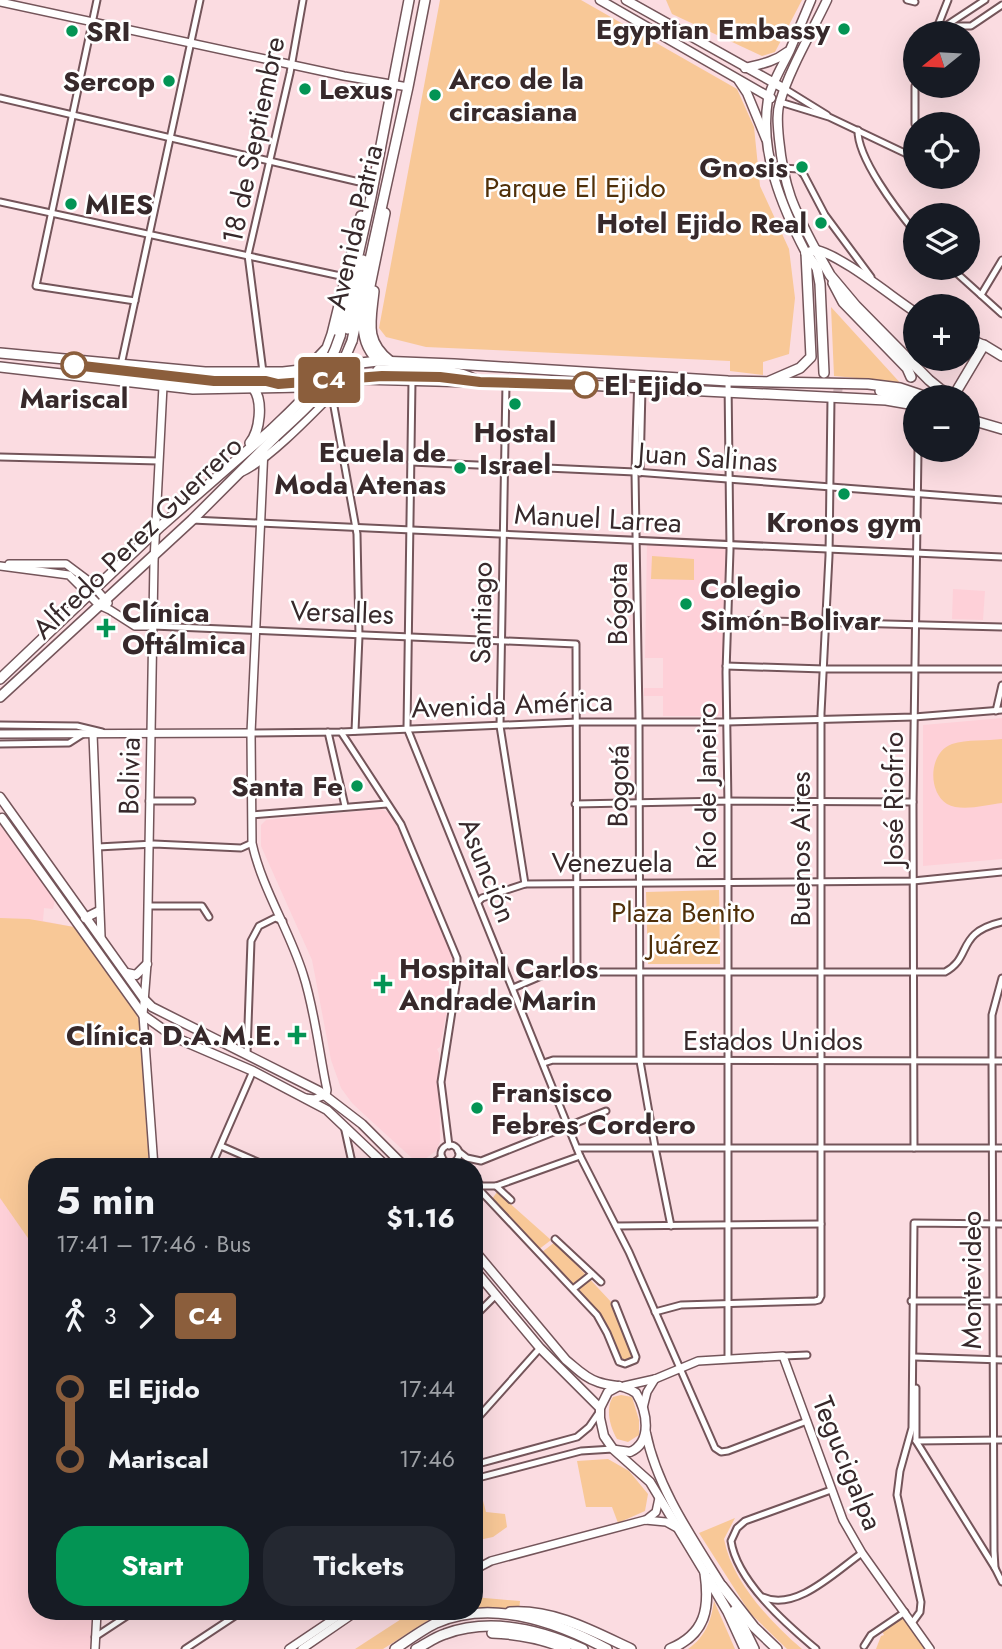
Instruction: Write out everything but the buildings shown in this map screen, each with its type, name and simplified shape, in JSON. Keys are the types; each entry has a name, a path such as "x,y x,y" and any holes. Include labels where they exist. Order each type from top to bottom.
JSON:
{"main road":[{"name":"Avenida Patria","path":"346,338 371,191 409,0"},
{"path":"600,0 780,102"},
{"path":"626,0 785,89"},
{"path":"811,0 769,97 769,145 777,192 786,216 817,268 824,373"},
{"path":"827,0 780,102 778,127 782,168 794,209 843,302 907,368 911,377"},
{"name":"Avenida Patria","path":"273,433 319,382 346,338 386,184 408,87 422,3"},
{"path":"745,68 777,59 790,49"},
{"path":"734,77 747,93 769,145"},
{"path":"378,366 363,337 363,320 386,211 386,184"},
{"path":"307,369 324,351 332,334 363,205 371,191"},
{"path":"379,251 370,331 380,354 391,362"},
{"path":"806,253 825,251 903,304"},
{"path":"769,382 800,368 811,357 806,253"},
{"path":"830,275 856,306 935,385"},
{"path":"980,343 1002,356"},
{"path":"957,385 984,345"},
{"path":"0,353 205,372 378,366 465,374 482,382"},
{"path":"378,366 391,362 484,366 728,381 868,384 903,389"},
{"path":"482,382 484,366"},
{"path":"0,368 193,389 302,387 361,379 506,383 903,403"},
{"path":"227,468 232,458 256,435 258,396 254,389"},
{"path":"847,390 881,391 903,396"},
{"path":"980,423 1002,429"},
{"name":"Alfredo Perez Guerrero","path":"0,697 263,452 273,433"},
{"name":"Alfredo Perez Guerrero","path":"0,679 156,531 227,468 273,433"},
{"path":"0,797 152,1007 326,1094 396,1158"},
{"path":"2,818 143,1015 174,1037 253,1071 327,1110 378,1158"},
{"path":"75,918 88,918 99,911"},
{"path":"127,973 136,975 147,964"},
{"path":"483,1261 566,1360 584,1375 636,1393 642,1409 649,1450 663,1483 722,1586 754,1649"},
{"path":"483,1280 540,1348 600,1410"},
{"path":"622,1386 608,1392 600,1410 601,1427 615,1449 644,1475 659,1498 728,1612 745,1649"},
{"path":"615,1449 630,1452 639,1447 646,1432"},
{"path":"670,1649 686,1640 703,1618 708,1601 705,1573"},
{"path":"722,1586 754,1627 777,1649"},
{"path":"483,1613 526,1611 544,1614 563,1619 631,1649"},
{"path":"499,1613 544,1622 607,1649"},
{"path":"399,1648 419,1633 446,1620"},
{"path":"416,1649 451,1632 505,1627 533,1630 583,1649"},
{"path":"426,1649 448,1638 475,1633 521,1635 548,1641 566,1649"}],"street":[{"path":"97,0 36,287 135,301"},
{"path":"121,365 200,0"},
{"name":"18 de Septiembre","path":"263,372 248,256 303,0"},
{"path":"907,0 915,2"},
{"path":"941,21 948,0"},
{"path":"954,21 985,0"},
{"path":"0,2 408,87"},
{"path":"978,21 1002,5"},
{"path":"785,89 829,117"},
{"path":"0,98 269,160 371,191"},
{"path":"780,102 829,117 903,151"},
{"path":"858,130 858,140 865,157 903,217"},
{"path":"782,168 799,169 804,175 825,215 877,286"},
{"path":"0,202 345,277"},
{"path":"981,295 1002,260"},
{"path":"964,280 1002,314"},
{"name":"Bógota","path":"638,375 639,721"},
{"path":"305,1098 314,1099 326,1094 327,1090 307,986 283,921 256,861 252,843 251,733 263,452 344,381"},
{"name":"Asunción","path":"412,381 407,729 580,1156 616,1226 715,1448 721,1452 727,1451 807,1421"},
{"name":"Río de Janeiro","path":"728,381 728,1358"},
{"name":"Santiago","path":"506,383 500,726 525,884"},
{"name":"Bolivia","path":"154,1158 143,1015 147,964 155,553 163,386"},
{"path":"327,398 333,401 356,527 359,636 355,731"},
{"name":"Buenos Aires","path":"728,1304 819,1300 820,719 827,623 831,398"},
{"path":"0,457 159,461"},
{"name":"Juan Salinas","path":"411,462 637,473 1002,500"},
{"name":"José Riofrío","path":"914,1148 913,802 918,462"},
{"name":"Manuel Larrea","path":"192,520 1002,557"},
{"name":"Versalles","path":"0,565 66,564 82,575 110,610 135,626 576,644 578,722"},
{"path":"729,620 1002,627"},
{"path":"726,666 824,669 1002,668"},
{"path":"999,711 1002,685"},
{"name":"Avenida América","path":"0,734 341,732 578,722 727,722 914,717 999,711"},
{"name":"Bogotá","path":"639,721 640,1061 654,1147 671,1226"},
{"path":"577,972 575,804 578,722"},
{"name":"Avenida América","path":"0,725 78,726 112,734"},
{"path":"328,732 345,806"},
{"path":"341,732 401,824 457,958 457,979 441,1082 449,1146"},
{"name":"Avenida América","path":"0,744 69,743 83,734"},
{"path":"93,734 101,936"},
{"path":"149,801 192,802"},
{"path":"575,804 913,802"},
{"path":"252,815 387,804"},
{"path":"98,846 149,844 241,848 252,843"},
{"name":"Venezuela","path":"478,902 482,898 525,884 913,881 1002,872"},
{"path":"148,906 202,906 209,917"},
{"path":"247,1053 251,941 260,926 275,918 283,921"},
{"path":"513,988 548,974 577,972 940,973 953,968 977,931 984,926 1002,922"},
{"name":"Montevideo","path":"1002,978 992,1015 994,1525 995,1568 1002,1581"},
{"name":"Estados Unidos","path":"544,1063 553,1060 729,1059 1002,1061"},
{"path":"215,1158 253,1071"},
{"path":"483,1160 606,1111"},
{"path":"343,1124 351,1158"},
{"path":"220,1146 248,1158"},
{"path":"449,1146 467,1158"},
{"path":"444,1158 442,1151 449,1146"},
{"path":"577,1148 1002,1148"},
{"path":"458,1151 459,1158"},
{"path":"483,1186 496,1186 580,1156"},
{"path":"496,1186 511,1199"},
{"path":"490,1201 496,1186"},
{"path":"483,1194 597,1315 619,1362 625,1364 636,1357 615,1304"},
{"path":"912,1623 920,1612 921,1602 897,1495 900,1471 912,1434 915,1223 1002,1224"},
{"path":"616,1226 821,1224"},
{"path":"555,1239 601,1282"},
{"path":"573,1289 593,1274"},
{"path":"483,1308 496,1295"},
{"path":"913,1301 1002,1301"},
{"path":"655,1312 681,1305 728,1304"},
{"path":"483,1412 540,1348"},
{"path":"622,1386 655,1380 698,1361 807,1355"},
{"name":"Tegucigalpa","path":"783,1356 843,1520 862,1552 930,1649"},
{"path":"914,1357 1002,1360"},
{"path":"642,1409 647,1392 655,1380"},
{"path":"913,1383 916,1390 916,1441 995,1568"},
{"path":"483,1463 576,1437 589,1427 600,1410"},
{"path":"916,1441 1002,1440"},
{"path":"483,1477 581,1451 615,1449"},
{"path":"816,1649 786,1623 760,1595 733,1552 731,1541 737,1528 745,1521 831,1490"},
{"path":"645,1520 656,1511 659,1498"},
{"path":"483,1561 645,1520 659,1521 675,1527"},
{"path":"994,1525 1002,1525"},
{"path":"760,1595 782,1601 801,1596 862,1552"},
{"path":"483,1565 491,1561"},
{"path":"864,1646 871,1636 905,1612"},
{"path":"95,1649 96,1620"},
{"path":"95,1637 120,1620"},
{"path":"185,1649 229,1620"},
{"path":"289,1649 332,1620"},
{"path":"302,1649 344,1620"}],"shaded area":[{"name":"Colegio Simón Bolivar","path":"647,544 726,549 726,716 663,716 663,696 644,696 644,688 663,688 663,658 645,658"},
{"path":"953,589 985,591 983,620 952,619"},
{"path":"1002,718 1002,859 923,866 923,725"},
{"name":"Hospital Carlos Andrade Marin","path":"381,809 390,813 401,830 449,942 454,973 449,977 450,994 440,1047 437,1049 440,1142 436,1151 426,1158 412,1158 352,1103 341,1088 331,1060 312,960 261,846 261,825 266,820"},
{"path":"0,822 28,857 55,899 53,909 44,908 43,921 74,927 135,1011 146,1096 149,1158 28,1158 28,1620 92,1620 90,1649 0,1649"}],"green space":[{"name":"Parque El Ejido","path":"440,0 581,0 737,89 754,127 760,186 789,249 795,298 789,354 763,362 763,375 730,371 730,361 426,347 386,337 379,328"},
{"path":"666,0 802,0 775,52 762,56 672,14"},
{"path":"831,307 903,386 879,380 834,376"},
{"path":"652,556 694,559 694,580 651,579"},
{"path":"1002,739 1002,803 959,808 947,804 936,790 933,772 944,748 964,741"},
{"name":"Plaza Benito Juárez","path":"719,890 720,964 648,964 646,892"},
{"path":"0,918 29,919 74,927 135,1011 141,1026 148,1158 28,1158 28,1238 0,1198"},
{"path":"497,1192 551,1240 538,1250 492,1199"},
{"path":"555,1242 613,1304 633,1356 631,1359 621,1360 599,1313 542,1252"},
{"path":"613,1397 632,1397 639,1420 639,1435 628,1442 617,1439 609,1418"},
{"path":"608,1459 629,1471 648,1494 645,1511 618,1523 612,1507 586,1507 577,1461"},
{"path":"483,1501 486,1512 505,1514 507,1527 493,1537 483,1539"},
{"path":"735,1518 724,1539 735,1570 765,1613 802,1649 787,1649 750,1613 699,1533"},
{"path":"483,1598 520,1601 519,1611 483,1612"},
{"path":"714,1601 735,1649 688,1649 706,1628"},
{"path":"905,1614 929,1649 876,1649 881,1636 884,1635 882,1631"},
{"path":"400,1620 429,1620 383,1649 355,1649"}],"tunnel":[{"path":"346,336 347,352 353,362 363,368 378,370"},
{"path":"825,378 833,388 847,390"}],"bus line":[{"name":"C4","path":"74,365 214,381 266,381 278,384 382,376 585,385"}],"place":[{"name":"Egyptian Embassy","path":"844,29"},
{"name":"SRI","path":"72,31"},
{"name":"Sercop","path":"169,81"},
{"name":"Lexus","path":"305,89"},
{"name":"Arco de la circasiana","path":"435,95"},
{"name":"Gnosis","path":"802,167"},
{"name":"MIES","path":"71,204"},
{"name":"Hotel Ejido Real","path":"821,223"},
{"name":"Mariscal","path":"74,365"},
{"name":"El Ejido","path":"585,385"},
{"name":"Hostal Israel","path":"515,404"},
{"name":"Ecuela de Moda Atenas","path":"460,468"},
{"name":"Kronos gym","path":"844,494"},
{"name":"Colegio Simón Bolivar","path":"686,604"},
{"name":"Clínica Oftálmica","path":"106,628"},
{"name":"Santa Fe","path":"357,786"},
{"name":"Hospital Carlos Andrade Marin","path":"383,984"},
{"name":"Clínica D.A.M.E.","path":"297,1035"},
{"name":"Fransisco Febres Cordero","path":"477,1108"}]}
